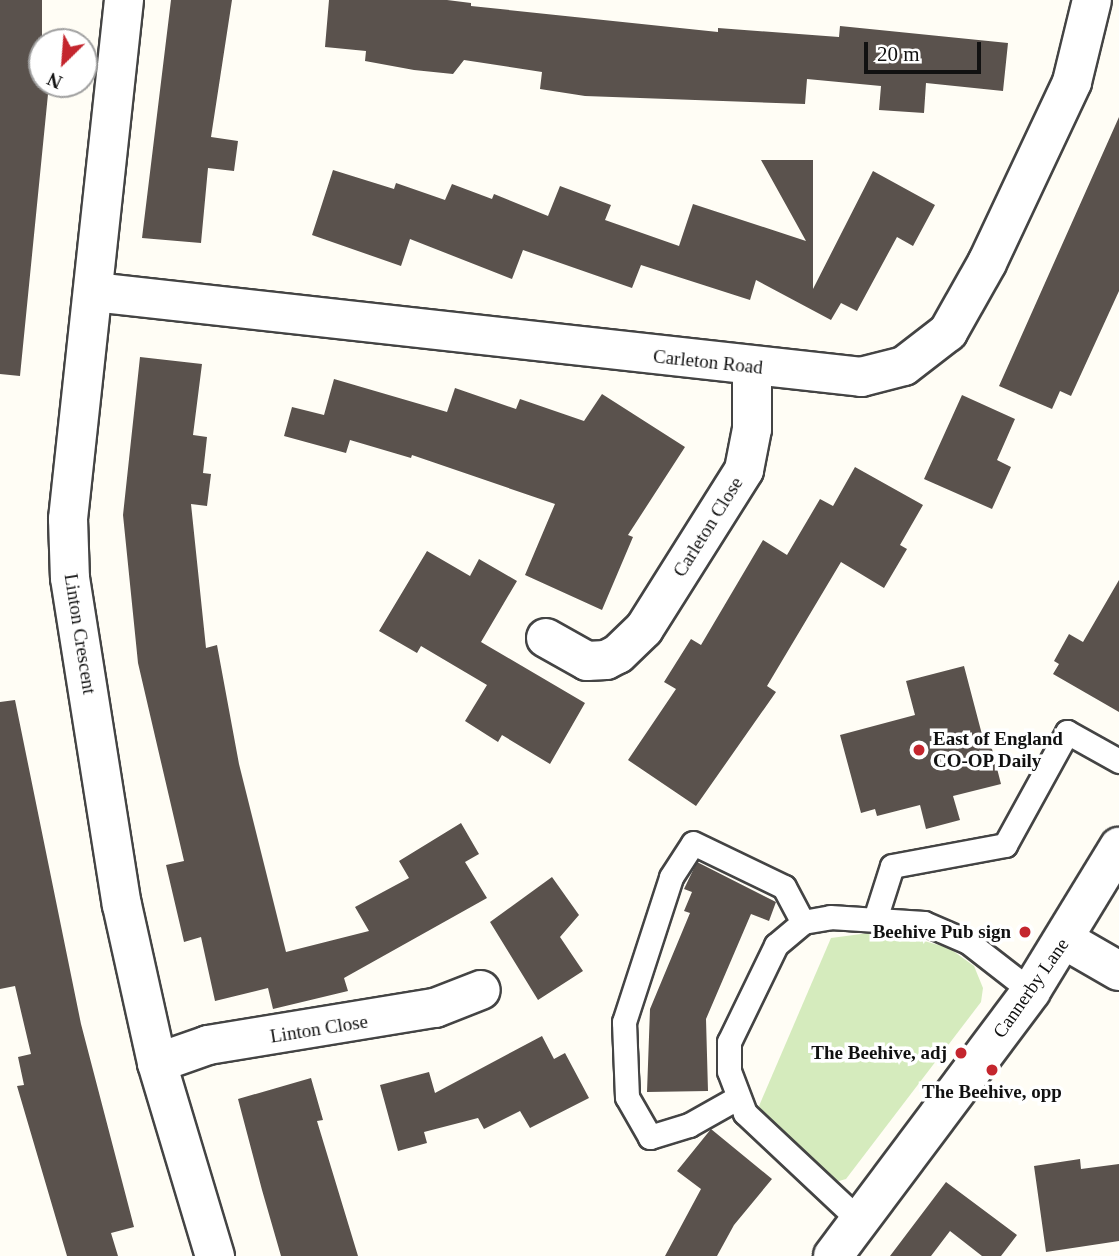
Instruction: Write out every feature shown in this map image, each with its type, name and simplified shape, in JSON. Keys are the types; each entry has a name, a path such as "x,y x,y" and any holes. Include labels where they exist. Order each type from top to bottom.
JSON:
{"street":[{"name":"Linton Crescent","path":"124,0 68,519 69,578 122,905 157,1063 215,1256"},
{"name":"Carleton Road","path":"94,292 861,377 904,366 948,332 987,263 1072,82 1092,0"},
{"name":"Carleton Close","path":"546,638 606,674 618,654 644,629 744,470 752,429 752,367"},
{"name":"Cannerby Lane","path":"833,1256 1031,991 1065,940 1119,847"},
{"path":"1065,940 1119,971"},
{"name":"Linton Close","path":"157,1063 208,1045 435,1008 481,990"}],"lane":[{"path":"876,916 892,866 1005,845 1068,732 1119,761"},
{"path":"737,1098 689,1125 650,1137 627,1097 624,1022 671,877 694,844 784,887 803,922"},
{"path":"860,1220 763,1133 737,1098 729,1071 729,1042 776,945 803,922 876,916 924,923 968,942 1031,991"}],"green space":[{"path":"869,933 910,937 949,948 974,966 983,988 981,1002 846,1179 839,1181 815,1169 773,1128 759,1106 831,938"}],"building":[{"path":"0,0 42,0 42,28 28,28 28,98 48,98 20,376 0,374"},
{"path":"171,0 232,0 211,137 238,141 234,171 208,168 201,243 142,238"},
{"path":"329,0 447,0 471,3 471,6 718,32 718,28 839,37 840,26 1008,43 1003,91 926,83 924,113 879,110 881,86 807,79 805,104 585,96 540,89 542,72 464,60 453,74 414,70 365,61 366,51 325,47"},
{"path":"1119,117 1119,291 1071,396 1060,391 1052,409 999,386"},
{"path":"761,160 813,160 813,289 873,171 935,205 913,246 897,237 857,311 841,303 831,320 756,280 750,300 641,265 632,288 523,250 512,279 410,239 401,266 312,235 333,170 394,189 396,183 445,200 452,184 492,199 494,194 548,216 560,186 611,205 605,220 679,246 693,204 806,241"},
{"path":"140,357 202,364 193,435 207,437 203,473 211,474 207,506 191,504 206,648 217,645 239,764 286,952 369,931 355,907 409,878 399,861 461,823 479,854 465,862 487,898 344,978 348,991 273,1009 268,988 215,1001 201,937 184,942 166,865 184,861 138,663 123,515"},
{"path":"334,379 447,412 455,388 516,409 520,399 584,421 602,394 685,447 628,535 633,537 602,610 525,575 555,504 412,455 411,458 350,440 346,453 284,436 292,407 324,415"},
{"path":"962,395 1015,419 997,460 1011,467 992,509 924,479"},
{"path":"855,467 923,505 900,545 907,549 884,588 841,562 767,686 776,692 696,806 628,760 676,689 664,682 691,639 701,645 763,540 787,555 820,499 833,506"},
{"path":"427,551 470,576 479,559 517,581 481,642 585,703 550,764 502,735 498,742 465,721 487,685 421,646 417,653 379,631"},
{"path":"1119,580 1119,712 1053,674 1059,664 1054,661 1069,634 1083,642"},
{"name":"East of England CO-OP Daily","path":"964,666 985,746 991,745 1001,784 953,796 960,820 926,829 920,805 877,816 875,809 861,813 840,735 915,715 906,681"},
{"path":"15,700 81,1024 134,1227 111,1233 118,1256 67,1256 17,1086 24,1085 18,1057 31,1054 15,986 0,989 0,702"},
{"path":"697,862 776,902 769,921 751,914 706,1019 708,1091 647,1092 650,1009 690,913 684,911 692,892 684,889"},
{"path":"552,877 579,915 560,937 583,971 538,1000 490,922"},
{"path":"542,1036 554,1059 565,1053 589,1098 530,1128 520,1111 484,1129 478,1118 424,1132 427,1143 398,1151 380,1085 429,1072 435,1093"},
{"path":"311,1078 323,1120 317,1121 358,1256 281,1256 262,1190 238,1099"},
{"path":"711,1129 772,1179 734,1225 717,1256 665,1256 701,1189 677,1171"},
{"path":"1080,1159 1081,1169 1119,1164 1119,1241 1046,1252 1034,1166"},
{"path":"946,1182 1017,1235 1001,1256 982,1256 950,1231 931,1256 890,1256"}],"place":[{"name":"East of England CO-OP Daily","path":"919,750"},
{"name":"Beehive Pub sign","path":"1025,932"},
{"name":"The Beehive, adj","path":"961,1053"},
{"name":"The Beehive, opp","path":"992,1070"}]}
